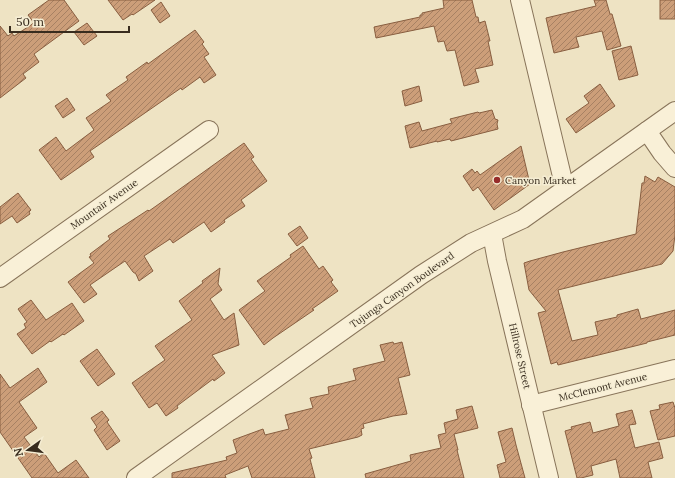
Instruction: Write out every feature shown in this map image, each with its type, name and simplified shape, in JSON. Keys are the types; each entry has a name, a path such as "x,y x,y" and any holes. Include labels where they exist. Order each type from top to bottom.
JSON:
{"street":[{"path":"520,0 565,190"},
{"name":"Tujunga Canyon Boulevard","path":"136,478 421,275 471,243 524,219 675,112"},
{"name":"Mountair Avenue","path":"0,278 209,130"},
{"path":"647,131 662,153 675,168"},
{"name":"Hillrose Street","path":"492,234 497,262 549,478"},
{"name":"McClemont Avenue","path":"531,405 675,369"}],"building":[{"path":"49,0 64,0 79,21 34,54 39,62 23,74 26,78 0,98 0,26 8,36 12,33 14,36 34,23 28,15"},
{"path":"108,0 155,0 123,20"},
{"path":"443,0 472,0 479,23 485,21 490,41 488,41 493,65 475,69 479,82 464,86 455,50 447,51 444,41 438,42 434,26 376,38 374,27 420,17 422,13 444,8"},
{"path":"594,0 606,0 610,14 612,14 621,46 607,50 602,31 576,37 579,47 554,53 546,18 596,6"},
{"path":"660,0 675,0 675,19 660,19"},
{"path":"161,2 170,16 160,23 151,10"},
{"path":"87,23 97,36 84,45 74,32"},
{"path":"195,30 204,42 202,44 209,54 204,57 216,75 204,83 200,77 182,90 181,88 90,151 94,157 61,180 39,150 56,137 66,151 94,130 86,118 111,101 106,95 128,80 126,77 147,62 148,64"},
{"path":"631,46 638,75 619,80 612,51"},
{"path":"600,84 615,106 576,133 566,119 589,103 584,96"},
{"path":"419,86 422,101 405,106 402,91"},
{"path":"67,98 75,110 63,118 55,106"},
{"path":"492,110 495,119 498,120 498,129 451,141 450,139 437,141 410,148 405,126 419,122 422,131 452,123 450,119"},
{"path":"244,143 254,157 251,159 267,181 241,200 245,206 224,220 225,222 211,232 204,222 173,243 170,239 144,256 153,271 139,281 136,274 125,261 90,285 97,294 84,303 68,282 94,263 89,257 91,256 90,254 110,239 108,236 148,210 149,211"},
{"name":"Canyon Market","path":"521,146 530,184 494,210 478,187 473,191 463,176 472,169 475,173 477,171 480,175"},
{"path":"645,176 655,182 658,177 675,187 675,235 673,251 662,264 558,290 572,341 598,335 595,322 617,317 617,315 638,309 641,319 675,310 675,335 558,365 557,362 551,364 538,313 546,311 529,290 524,263 636,234 642,183 644,183"},
{"path":"18,193 31,210 29,212 30,214 17,223 12,216 0,224 0,207"},
{"path":"300,226 308,238 297,246 288,234"},
{"path":"303,246 319,269 323,266 333,280 331,282 338,291 312,309 314,310 264,345 239,310 265,291 257,281 291,257 290,255"},
{"path":"220,268 218,284 222,290 210,299 224,320 234,313 239,345 212,355 225,373 214,381 213,379 166,416 157,403 149,408 132,383 165,360 155,346 192,320 179,301"},
{"path":"31,300 46,320 72,303 84,321 64,335 63,334 51,342 50,341 32,354 17,334 26,328 24,324 27,322 18,309"},
{"path":"393,342 394,344 402,342 410,375 398,378 407,414 363,424 364,428 361,429 362,435 358,437 309,449 315,478 252,478 248,466 225,475 226,478 172,478 172,473 227,460 226,457 237,453 233,440 263,429 265,435 289,429 285,415 313,408 310,398 329,394 328,387 356,380 353,369 385,361 380,345"},
{"path":"97,349 115,374 98,386 80,361"},
{"path":"38,368 47,382 19,402 37,428 24,437 39,457 44,453 58,473 76,460 89,478 32,478 0,432 0,374 10,388"},
{"path":"673,402 675,408 675,436 658,440 650,411 660,409 659,405"},
{"path":"472,406 478,428 454,434 464,478 366,478 365,474 411,461 410,455 441,448 438,435 446,433 444,423 458,419 456,410"},
{"path":"632,410 636,424 629,425 635,448 659,442 663,458 648,462 652,478 620,478 616,459 591,466 593,475 577,478 565,431 572,429 571,427 590,422 593,433 619,426 616,414"},
{"path":"102,411 109,420 107,422 120,441 107,450 94,430 97,427 91,418"},
{"path":"512,428 525,478 500,478 497,465 506,462 498,432"}],"place":[{"name":"Canyon Market","path":"497,180"}]}
